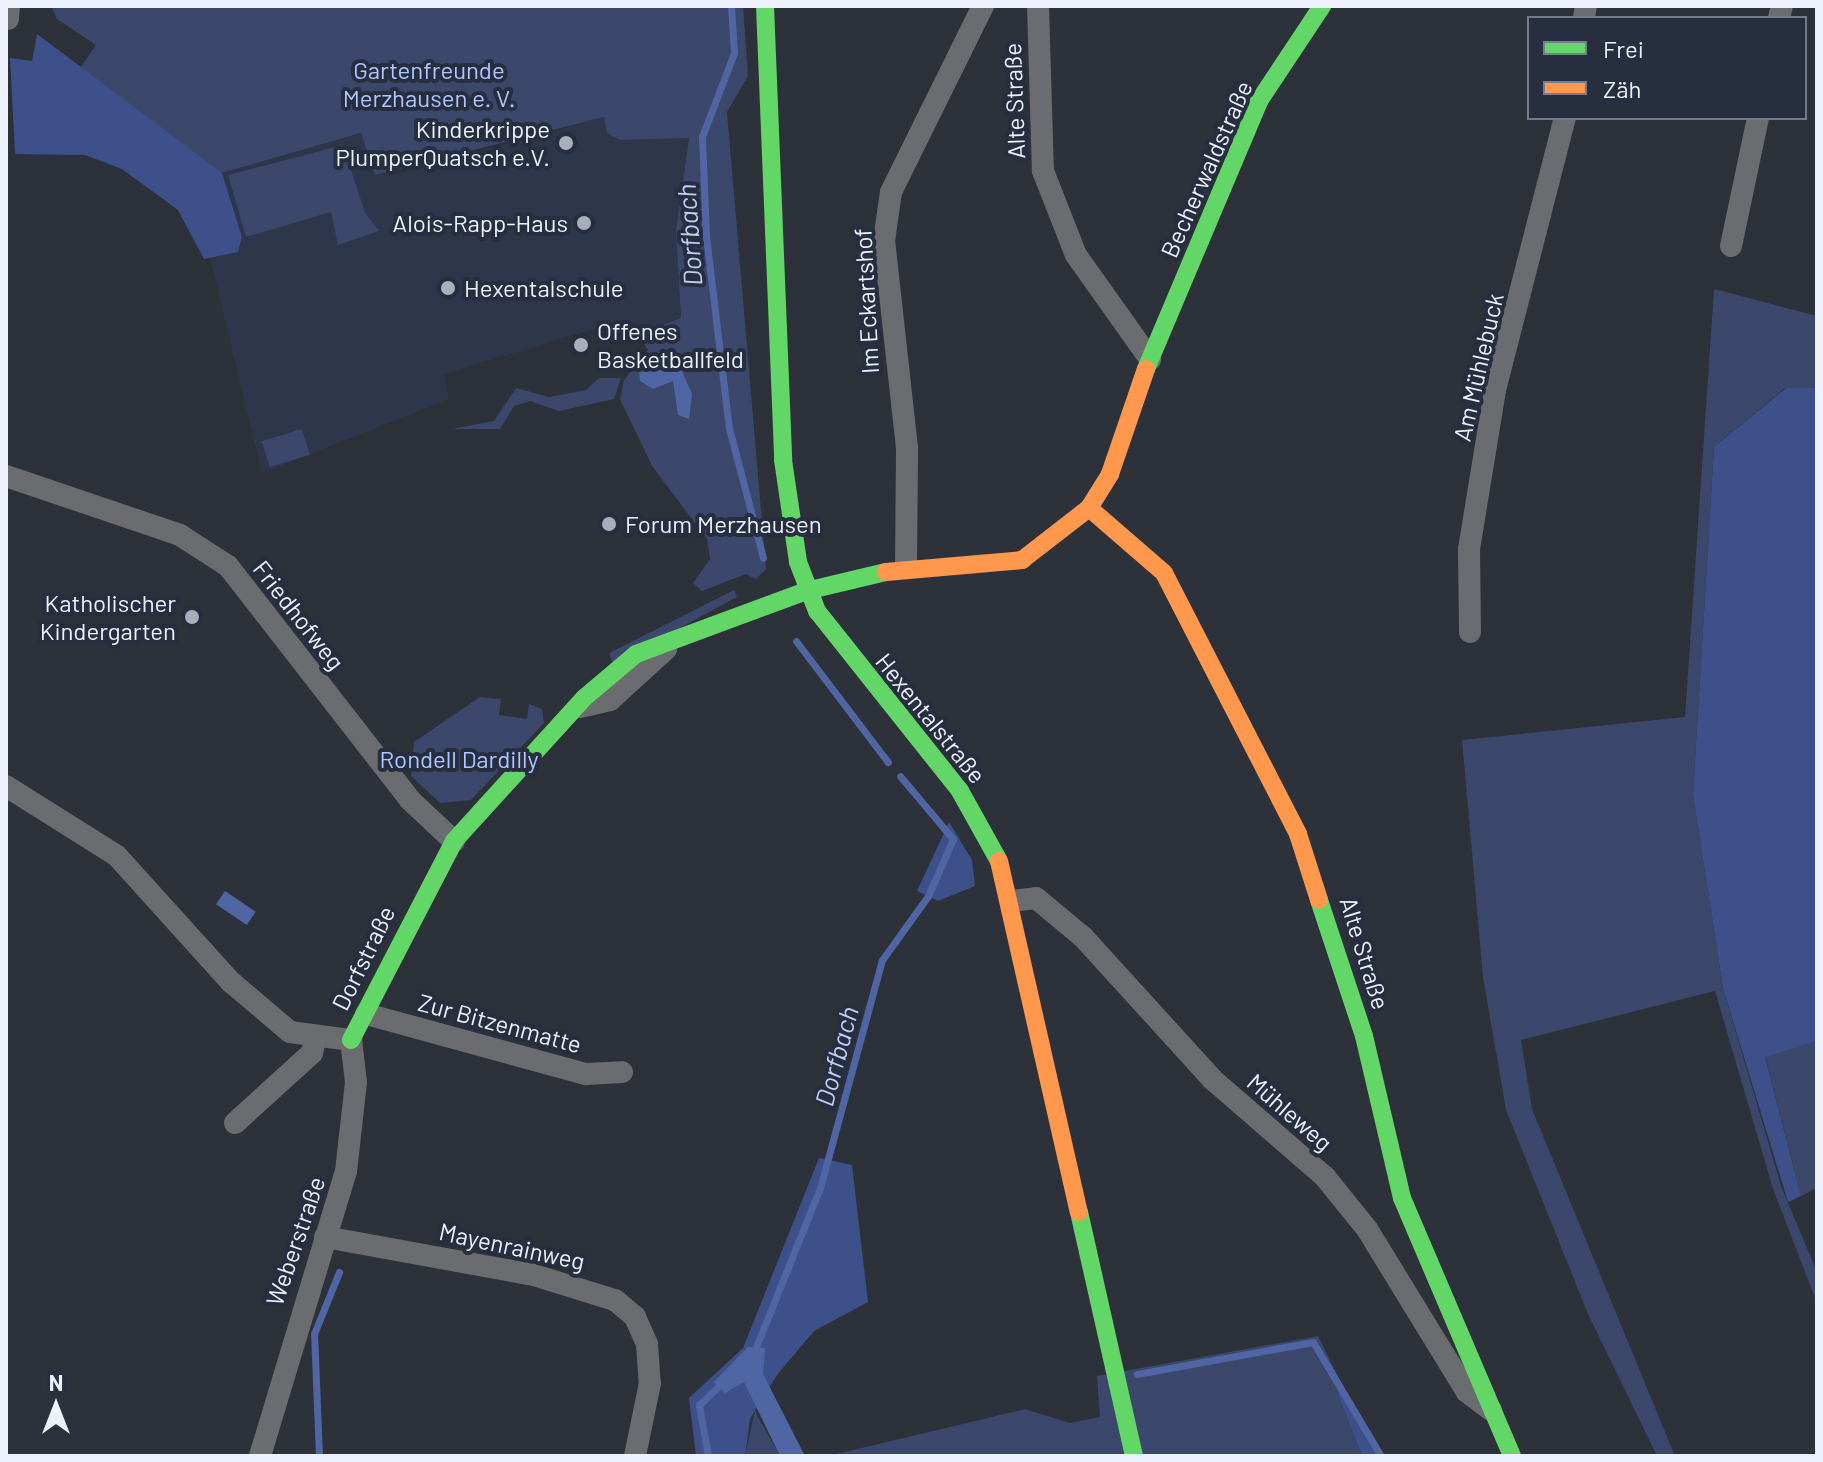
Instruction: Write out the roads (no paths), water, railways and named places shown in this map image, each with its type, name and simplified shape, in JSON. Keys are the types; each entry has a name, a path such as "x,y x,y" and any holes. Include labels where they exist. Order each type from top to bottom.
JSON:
{"street":[{"name":"Hexentalstraße","path":"765,6 783,460 806,591 876,693 972,809 1012,901 1134,1456"},
{"name":"Im Eckartshof","path":"906,567 907,448 893,365 884,241 891,192 983,6"},
{"name":"Alte Straße","path":"1038,6 1043,171 1082,266 1150,359"},
{"name":"Becherwaldstraße","path":"1150,359 1259,101 1322,6"},
{"name":"Am Mühlebuck","path":"1470,632 1469,549 1495,390 1564,120"},
{"path":"1731,246 1758,120"},
{"path":"1089,508 1110,474 1132,401 1150,359"},
{"name":"Friedhofweg","path":"6,476 180,535 228,566 410,800 454,841"},
{"name":"Dorfstraße","path":"6,786 117,856 231,982 290,1032 315,1040 351,1040 366,1014 389,954 454,841 580,707 610,700 666,649 806,591 906,567 1022,560 1089,508"},
{"name":"Alte Straße","path":"1089,508 1164,573 1298,834 1364,1036 1402,1198 1512,1456"},
{"name":"Mühleweg","path":"1012,901 1036,898 1083,937 1212,1079 1325,1177 1367,1229 1467,1392 1491,1410"},
{"name":"Zur Bitzenmatte","path":"366,1014 586,1074 622,1072"},
{"path":"235,1123 312,1053 315,1040"},
{"name":"Weberstraße","path":"260,1456 325,1237 354,1126 351,1040"},
{"name":"Mayenrainweg","path":"325,1237 562,1281 615,1300 635,1317 647,1344 650,1383 635,1456"}],"waterway":[{"name":"Dorfbach","path":"731,6 734,53 702,137 706,236 729,428 763,558"},
{"name":"Dorfbach","path":"796,641 888,762"},
{"name":"Dorfbach","path":"754,1352 820,1188 882,960 928,896 953,839 900,776"},
{"path":"319,1456 314,1334 339,1272"},
{"path":"1137,1374 1313,1342 1381,1456"},
{"name":"Dorfbach","path":"708,1456 699,1405 723,1382"}],"place":[{"name":"Kinderkrippe PlumperQuatsch e.V.","path":"566,143"},
{"name":"Alois-Rapp-Haus","path":"584,223"},
{"name":"Hexentalschule","path":"448,288"},
{"name":"Offenes Basketballfeld","path":"581,345"},
{"name":"Forum Merzhausen","path":"609,524"},
{"name":"Katholischer Kindergarten","path":"192,617"}],"park label":[{"name":"Gartenfreunde Merzhausen e. V.","path":"429,84"},
{"name":"Rondell Dardilly","path":"459,759"}]}
